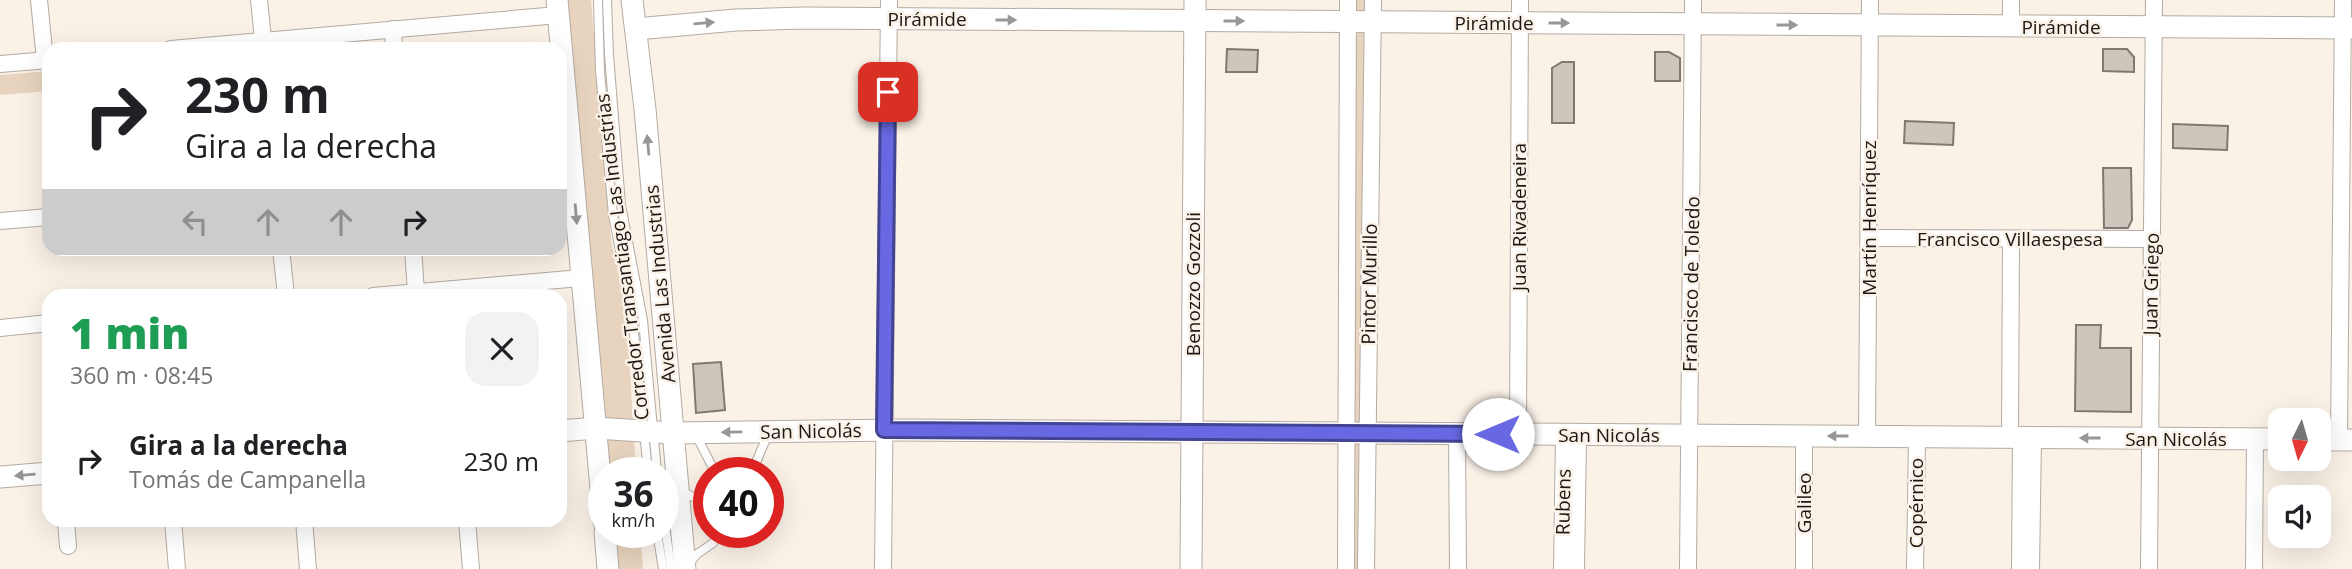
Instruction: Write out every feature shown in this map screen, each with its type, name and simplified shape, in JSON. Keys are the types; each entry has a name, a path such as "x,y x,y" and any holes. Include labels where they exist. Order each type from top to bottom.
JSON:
{"street":[{"path":"39,0 45,42"},
{"path":"259,0 263,42"},
{"name":"Avenida Las Industrias","path":"632,0 645,109 655,432 665,457"},
{"name":"Pintor Murillo","path":"1349,0 1357,433 1366,569"},
{"name":"Pintor Murillo","path":"1346,569 1357,433 1373,0"},
{"name":"Juan Rivadeneira","path":"1518,434 1520,0"},
{"name":"Francisco de Toledo","path":"1688,569 1693,0"},
{"name":"Martín Henríquez","path":"1867,437 1870,0"},
{"path":"2011,0 2011,26"},
{"name":"Juan Griego","path":"2149,569 2154,0"},
{"path":"2337,440 2347,190 2347,28 2343,0"},
{"path":"287,42 558,7 561,42"},
{"path":"883,569 889,10"},
{"name":"Pirámide","path":"636,29 889,10 1195,10 1348,22 2347,28"},
{"name":"Benozzo Gozzoli","path":"1191,569 1195,10"},
{"path":"393,29 394,42"},
{"path":"0,64 42,60"},
{"path":"567,113 598,457"},
{"path":"0,221 42,218"},
{"name":"Francisco Villaespesa","path":"1868,238 2152,239"},
{"path":"2011,239 2031,569"},
{"path":"283,256 285,289"},
{"path":"413,256 416,289"},
{"path":"451,289 581,278"},
{"path":"0,328 42,324"},
{"name":"San Nicolás","path":"567,430 596,428 694,433 884,430 2267,439"},
{"path":"1457,434 1458,569"},
{"name":"Rubens","path":"1562,569 1571,435"},
{"name":"Rubens","path":"1571,435 1576,569"},
{"name":"Galileo","path":"1804,436 1804,569"},
{"name":"Copérnico","path":"1915,569 1917,437"},
{"path":"2020,569 2021,438"},
{"path":"2254,569 2267,439"},
{"path":"2265,569 2267,439"},
{"path":"0,477 42,474"},
{"name":"Avenida Las Industrias","path":"679,501 685,569"},
{"path":"67,527 68,546"},
{"path":"174,527 177,569"},
{"path":"305,527 308,569"},
{"path":"468,527 471,569"},
{"path":"606,548 608,569"}],"lane":[{"name":"Corredor Transantiago Las Industrias","path":"598,0 600,71 613,215 655,432 651,457"},
{"name":"Corredor Transantiago Las Industrias","path":"607,0 621,205 643,320 656,457"},
{"path":"758,457 769,431"},
{"path":"694,433 707,457"},
{"path":"660,548 663,569"},
{"path":"668,548 671,569"},
{"path":"685,569 706,548"}],"shaded area":[{"path":"566,0 591,0 611,241 626,303 635,457 607,457"},
{"path":"1353,0 1364,0 1362,569 1352,569"},
{"path":"42,72 42,92 0,95 0,75"},
{"path":"614,548 641,548 643,569 616,569"}],"building":[{"path":"1227,49 1258,50 1257,72 1226,72"},
{"path":"2103,49 2127,49 2134,57 2134,72 2103,71"},
{"path":"1655,52 1669,52 1680,58 1680,81 1655,81"},
{"path":"1562,62 1574,62 1574,123 1552,123 1552,68"},
{"path":"1905,121 1954,123 1953,145 1904,143"},
{"path":"2173,124 2228,126 2227,150 2173,148"},
{"path":"2103,168 2131,168 2132,220 2128,228 2104,228"},
{"path":"2076,325 2101,325 2100,348 2131,348 2131,412 2075,411"},
{"path":"721,362 725,410 696,413 693,364"}],"route":[{"path":"888,92 884,430 1498,434"}]}
